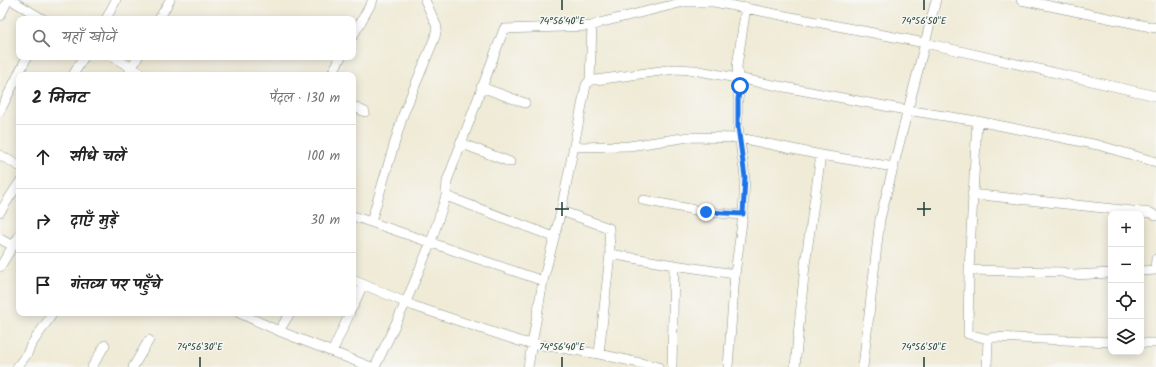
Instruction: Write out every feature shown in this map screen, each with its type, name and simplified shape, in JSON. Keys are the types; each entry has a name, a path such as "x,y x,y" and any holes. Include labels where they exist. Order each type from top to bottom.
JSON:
{"street":[{"path":"0,16 8,0"},
{"path":"11,0 38,16"},
{"path":"108,16 116,0"},
{"path":"161,16 170,0"},
{"path":"356,31 373,0"},
{"path":"371,222 403,115 435,37 437,27 425,0"},
{"path":"863,367 880,219 936,0"},
{"path":"1021,0 1156,28"},
{"path":"375,367 406,302 431,242 446,196 447,181 460,143 504,29 592,26 598,23 684,2 714,2 925,43 1156,96"},
{"path":"728,367 735,274 743,214 745,177 738,127 738,99 740,86 737,66 746,7"},
{"path":"528,367 543,281 561,211 586,85 590,80 592,26"},
{"path":"20,72 26,60"},
{"path":"75,72 82,60"},
{"path":"117,60 130,71 136,60"},
{"path":"333,72 339,60"},
{"path":"590,80 675,69 694,70 908,110 977,121 1098,145 1156,162"},
{"path":"0,111 16,79"},
{"path":"481,87 524,103"},
{"path":"356,108 365,112"},
{"path":"977,121 972,194 968,334 988,339 994,337 1108,342"},
{"path":"574,147 629,146 689,137 740,138 821,155 894,167"},
{"path":"460,143 510,162"},
{"path":"0,155 16,164"},
{"path":"795,367 805,265 821,155"},
{"path":"0,212 16,188"},
{"path":"972,194 1151,213 1156,216"},
{"path":"446,196 554,237"},
{"path":"643,200 706,212 743,214"},
{"path":"561,211 609,228 610,254 599,354"},
{"path":"356,217 543,281"},
{"path":"0,239 13,246"},
{"path":"0,267 16,241"},
{"path":"610,254 735,274"},
{"path":"1144,271 1155,270 1156,259"},
{"path":"672,367 674,265"},
{"path":"969,270 1062,272 1074,275 1108,273"},
{"path":"356,281 414,306 522,342 599,354 658,367"},
{"path":"356,300 363,284"},
{"path":"17,367 51,316"},
{"path":"246,316 279,331 371,367"},
{"path":"279,331 288,316"},
{"path":"332,352 349,316"},
{"path":"987,367 988,339"},
{"path":"133,367 149,340"},
{"path":"1144,343 1156,343"},
{"path":"92,367 105,345"}],"route":[{"path":"706,212 743,214 745,177 738,127 738,99 740,86"}]}
